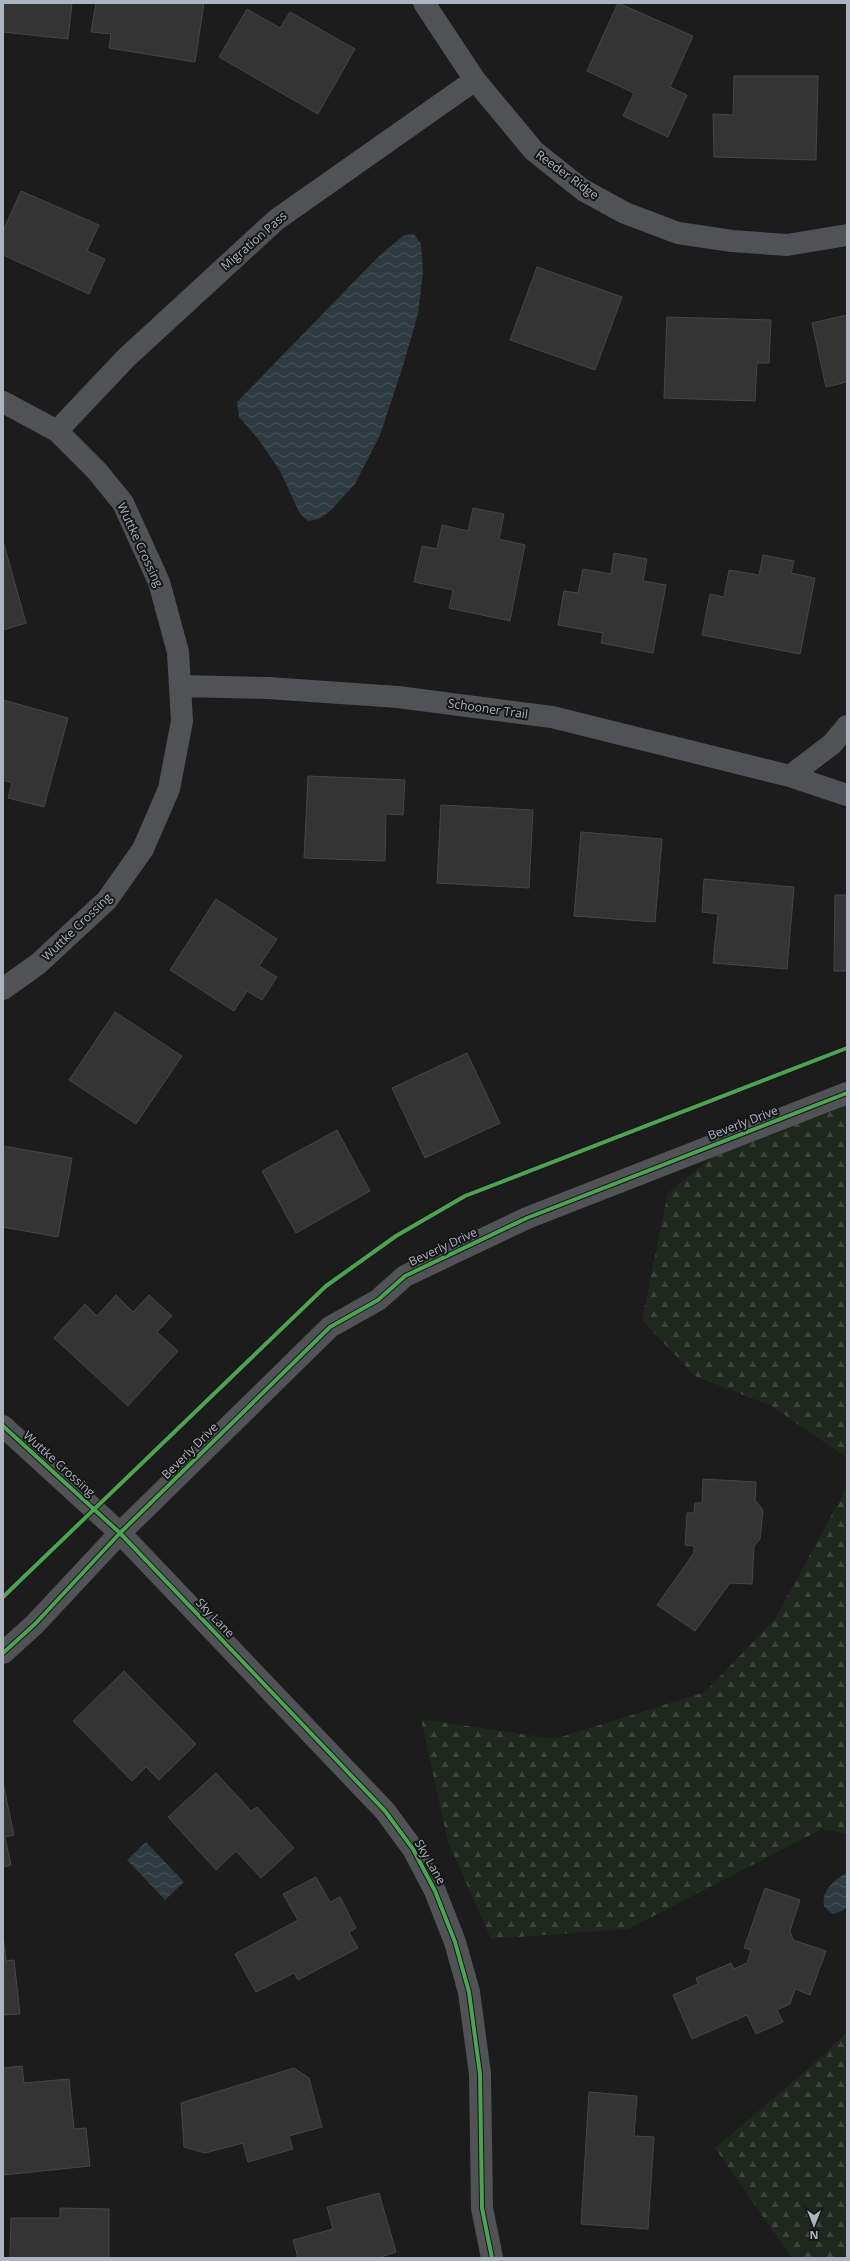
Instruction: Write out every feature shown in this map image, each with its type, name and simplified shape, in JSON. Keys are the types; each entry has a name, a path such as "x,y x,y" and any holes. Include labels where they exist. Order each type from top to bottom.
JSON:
{"street":[{"name":"Reeder Ridge","path":"424,3 475,80 534,151 584,190 624,213 678,234 732,241 787,245 847,235"},
{"name":"Migration Pass","path":"57,431 126,358 276,220 475,80"},
{"name":"Wuttke Crossing","path":"3,402 57,431 97,471 123,503 159,582 178,652 182,721 169,789 142,849 107,900 38,964 3,989"},
{"name":"Schooner Trail","path":"180,686 268,688 398,697 552,717 790,776 847,795"},
{"path":"790,776 832,744 847,726"},
{"name":"Beverly Drive","path":"3,1653 35,1624 120,1533 330,1327 378,1300 405,1276 527,1218 847,1094"},
{"name":"Wuttke Crossing","path":"3,1426 120,1533"},
{"name":"Sky Lane","path":"120,1533 385,1811 413,1849 435,1891 455,1942 469,1992 480,2074 482,2208 492,2258"}],"green space":[{"path":"847,1095 847,1458 772,1406 695,1376 642,1320 668,1193 745,1130"},
{"path":"847,1487 847,1834 822,1829 628,1929 491,1939 448,1842 421,1719 555,1739 705,1692 775,1619"},
{"path":"847,2032 847,2258 792,2258 715,2148 809,2068"}],"water":[{"path":"414,234 421,244 423,271 418,314 403,366 380,435 355,484 330,511 319,519 308,521 300,514 280,471 259,440 239,417 237,402 380,255 404,235"},
{"path":"146,1842 184,1882 165,1900 127,1860"},
{"path":"847,1873 846,1908 832,1914 824,1906 825,1895 834,1882"}],"building":[{"path":"3,3 72,3 68,39 3,32"},
{"path":"96,3 204,3 195,62 109,48 111,34 91,32"},
{"path":"618,3 693,36 670,87 687,95 668,137 623,116 634,93 587,71"},
{"path":"247,9 280,28 290,12 355,49 318,114 219,57"},
{"path":"734,76 818,76 816,160 714,157 713,114 733,115"},
{"path":"21,191 99,225 87,251 105,259 89,294 3,255 3,231"},
{"path":"537,267 622,297 595,370 510,340"},
{"path":"847,315 847,382 826,387 812,323"},
{"path":"667,317 771,320 769,363 757,363 755,401 664,398"},
{"path":"473,508 504,514 499,539 525,545 510,621 449,608 453,590 414,582 422,546 437,549 442,525 468,531"},
{"path":"3,541 26,623 3,630"},
{"path":"614,553 647,559 643,581 666,585 653,653 601,643 603,633 558,625 564,591 578,593 583,569 611,574"},
{"path":"763,555 794,561 791,573 815,578 800,654 702,635 710,594 724,597 729,570 759,575"},
{"path":"3,700 68,718 44,807 8,798 12,783 3,780"},
{"path":"308,776 405,780 403,815 386,814 385,861 304,858"},
{"path":"441,805 533,810 529,888 437,883"},
{"path":"581,832 662,839 655,922 574,916"},
{"path":"704,879 794,887 787,969 713,963 718,914 702,912"},
{"path":"835,895 847,895 847,971 834,971"},
{"path":"216,899 277,939 259,966 277,977 262,1000 247,991 234,1011 170,970"},
{"path":"115,1012 182,1056 136,1124 69,1080"},
{"path":"467,1053 500,1123 425,1158 392,1088"},
{"path":"337,1130 370,1191 296,1233 262,1171"},
{"path":"3,1146 72,1158 58,1237 3,1227"},
{"path":"116,1295 133,1312 149,1295 172,1316 157,1332 178,1351 128,1406 54,1338 85,1304 97,1316"},
{"path":"703,1479 756,1482 755,1500 763,1510 760,1539 754,1546 752,1584 730,1583 695,1631 657,1605 694,1553 694,1546 685,1545 687,1513 694,1513 695,1503 702,1503"},
{"path":"124,1671 196,1744 159,1780 146,1767 132,1781 73,1721"},
{"path":"216,1773 251,1811 257,1807 294,1848 261,1878 236,1851 216,1870 168,1817"},
{"path":"3,1783 14,1835 5,1837 11,1865 3,1867"},
{"path":"316,1877 330,1902 340,1897 356,1928 349,1932 358,1948 298,1980 294,1973 256,1992 235,1954 298,1920 283,1894"},
{"path":"765,1888 800,1900 790,1931 793,1940 826,1951 810,1995 795,1989 790,2004 777,2010 783,2022 756,2034 747,2015 692,2039 673,1995 698,1984 696,1978 731,1963 734,1969 747,1963 751,1950 744,1948"},
{"path":"3,1935 6,1961 14,1960 20,2014 3,2015"},
{"path":"22,2066 24,2083 69,2079 74,2129 86,2128 90,2166 3,2175 3,2068"},
{"path":"294,2068 309,2078 322,2127 289,2136 293,2149 248,2162 243,2143 205,2153 184,2147 181,2103"},
{"path":"589,2092 637,2096 634,2136 654,2137 648,2229 581,2224"},
{"path":"379,2193 396,2252 378,2258 298,2258 293,2240 333,2229 327,2207"},
{"path":"60,2208 109,2209 109,2258 10,2258 11,2218 60,2218"}],"cycle path":[{"path":"3,1597 326,1286 396,1236 465,1196 847,1048"},
{"path":"3,1653 35,1624 120,1533 330,1327 378,1300 405,1276 527,1218 847,1093"},
{"path":"3,1426 120,1533 385,1811 413,1849 435,1891 455,1942 469,1992 480,2074 482,2208 492,2258"}]}
